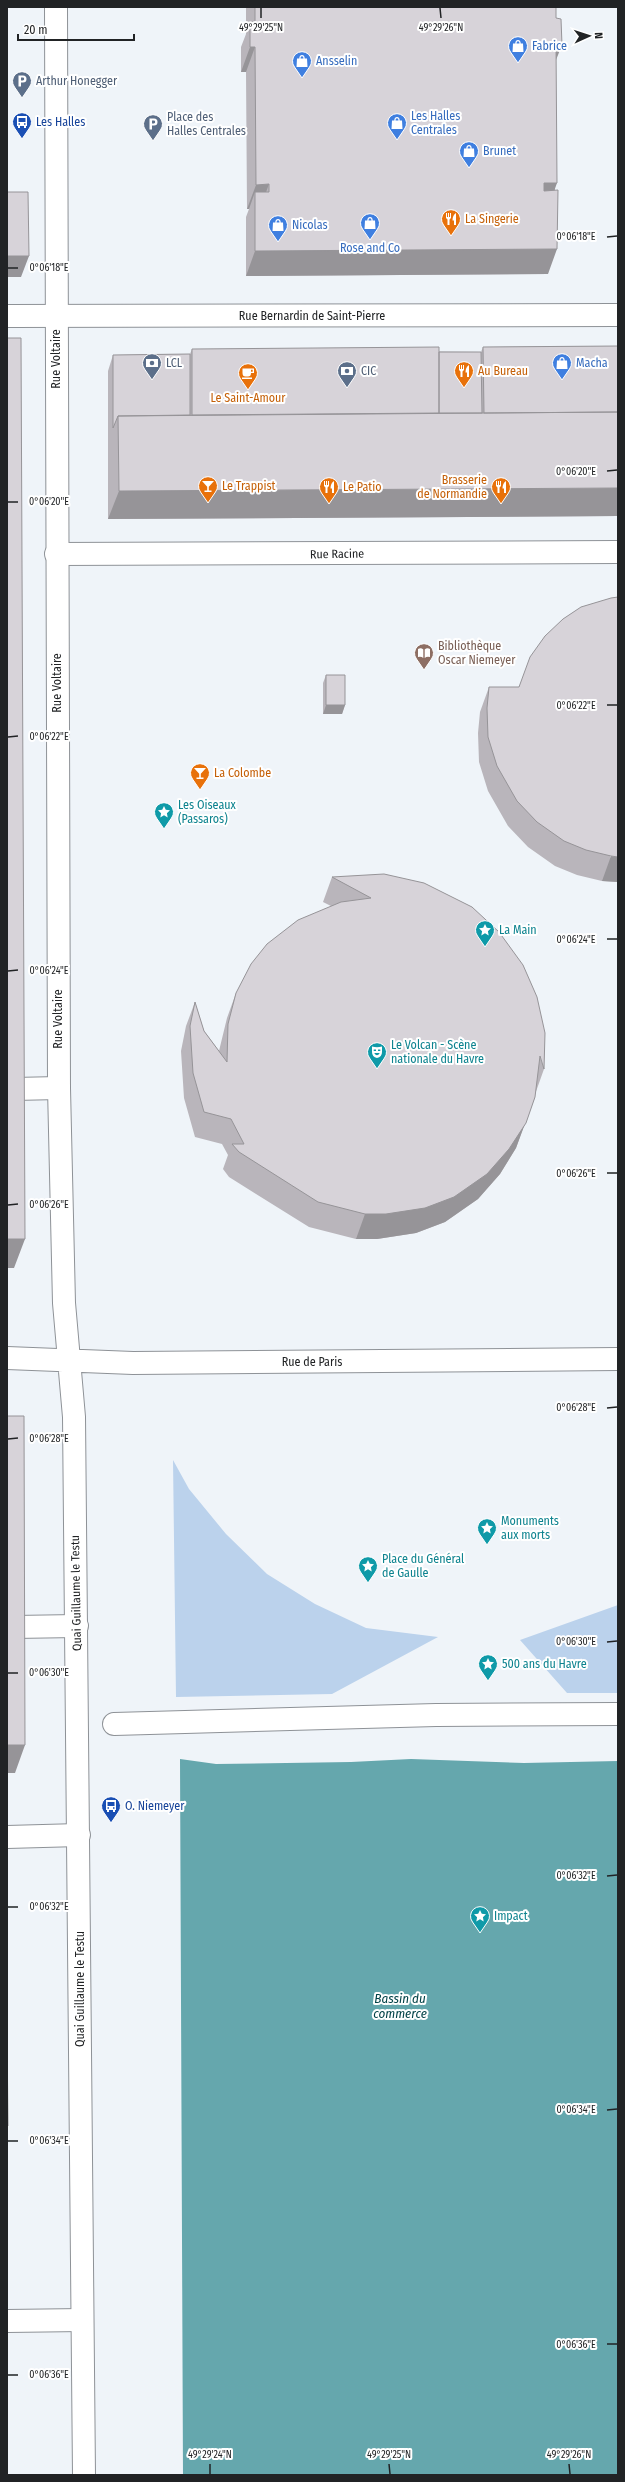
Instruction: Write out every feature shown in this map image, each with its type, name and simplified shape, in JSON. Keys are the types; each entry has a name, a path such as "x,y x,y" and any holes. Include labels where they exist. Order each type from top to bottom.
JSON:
{"main road":[{"name":"Rue Voltaire","path":"56,7 56,554 59,1088 64,1303 69,1359"},
{"name":"Rue Bernardin de Saint-Pierre","path":"7,316 618,315"},
{"name":"Rue Racine","path":"56,554 618,552"},
{"path":"14,1089 59,1088"},
{"name":"Rue de Paris","path":"7,1358 69,1359 133,1363 618,1359"},
{"name":"Quai Guillaume le Testu","path":"69,1359 74,1417 77,1626 84,2475"},
{"path":"14,1627 77,1626"},
{"path":"114,1724 436,1715 618,1714"},
{"path":"7,1837 79,1835"},
{"path":"7,2321 82,2320"}],"shaded area":[{"path":"173,1460 189,1489 226,1534 267,1574 315,1604 366,1628 438,1637 332,1694 176,1697"},
{"path":"618,1605 618,1693 567,1693 520,1640"}],"water":[{"name":"Bassin du commerce","path":"180,1759 216,1764 351,1762 411,1759 524,1763 618,1761 618,2475 183,2475"}],"building":[{"name":"Les Halles Centrales","path":"255,7 556,7 556,18 561,19 562,45 556,45 557,183 544,183 544,191 558,190 557,249 255,251 255,192 269,192 269,184 256,185 255,47 250,47 250,22 255,22"},
{"path":"7,192 28,192 29,256 7,256"},
{"path":"7,338 21,338 25,1239 7,1239"},
{"path":"618,346 618,412 484,413 483,347"},
{"path":"439,347 439,413 192,415 192,349"},
{"path":"439,352 481,352 482,413 439,413"},
{"path":"190,354 190,415 118,416 113,428 113,355"},
{"path":"618,412 618,488 119,491 118,416"},
{"path":"618,597 618,857 586,850 564,841 537,822 517,801 497,766 488,737 487,708 489,687 519,687 530,657 545,636 563,619 581,607"},
{"path":"326,675 345,675 345,705 326,705"},
{"name":"Le Volcan - Scène nationale du Havre","path":"384,874 424,883 472,907 499,932 523,965 537,997 545,1033 544,1069 540,1056 535,1097 526,1123 509,1149 487,1174 454,1197 425,1208 386,1214 365,1214 318,1202 239,1152 232,1144 244,1144 231,1119 204,1112 193,1073 190,1026 195,1002 204,1031 227,1062 228,1024 236,993 251,964 267,944 298,920 341,902 371,898 332,877"},
{"path":"7,1416 24,1416 25,1745 7,1745"},
{"path":"7,2030 8,2126 7,2126"}],"place":[{"name":"Fabrice","path":"518,63"},
{"name":"Ansselin","path":"302,78"},
{"name":"Arthur Honegger","path":"22,98"},
{"name":"Les Halles","path":"22,139"},
{"name":"Les Halles Centrales","path":"397,140"},
{"name":"Place des Halles Centrales","path":"153,141"},
{"name":"Brunet","path":"469,168"},
{"name":"La Singerie","path":"451,236"},
{"name":"Rose and Co","path":"370,240"},
{"name":"Nicolas","path":"278,242"},
{"name":"LCL","path":"152,380"},
{"name":"Macha","path":"562,380"},
{"name":"CIC","path":"347,388"},
{"name":"Au Bureau","path":"464,388"},
{"name":"Le Saint-Amour","path":"248,390"},
{"name":"Le Trappist","path":"208,503"},
{"name":"Le Patio","path":"329,504"},
{"name":"Brasserie de Normandie","path":"501,504"},
{"name":"Bibliothèque Oscar Niemeyer","path":"424,670"},
{"name":"La Colombe","path":"200,790"},
{"name":"Les Oiseaux (Passaros)","path":"164,829"},
{"name":"La Main","path":"485,947"},
{"name":"Le Volcan - Scène nationale du Havre","path":"377,1069"},
{"name":"Monuments aux morts","path":"487,1545"},
{"name":"Place du Général de Gaulle","path":"368,1583"},
{"name":"500 ans du Havre","path":"488,1681"},
{"name":"O. Niemeyer","path":"111,1823"},
{"name":"Impact","path":"480,1933"}]}
